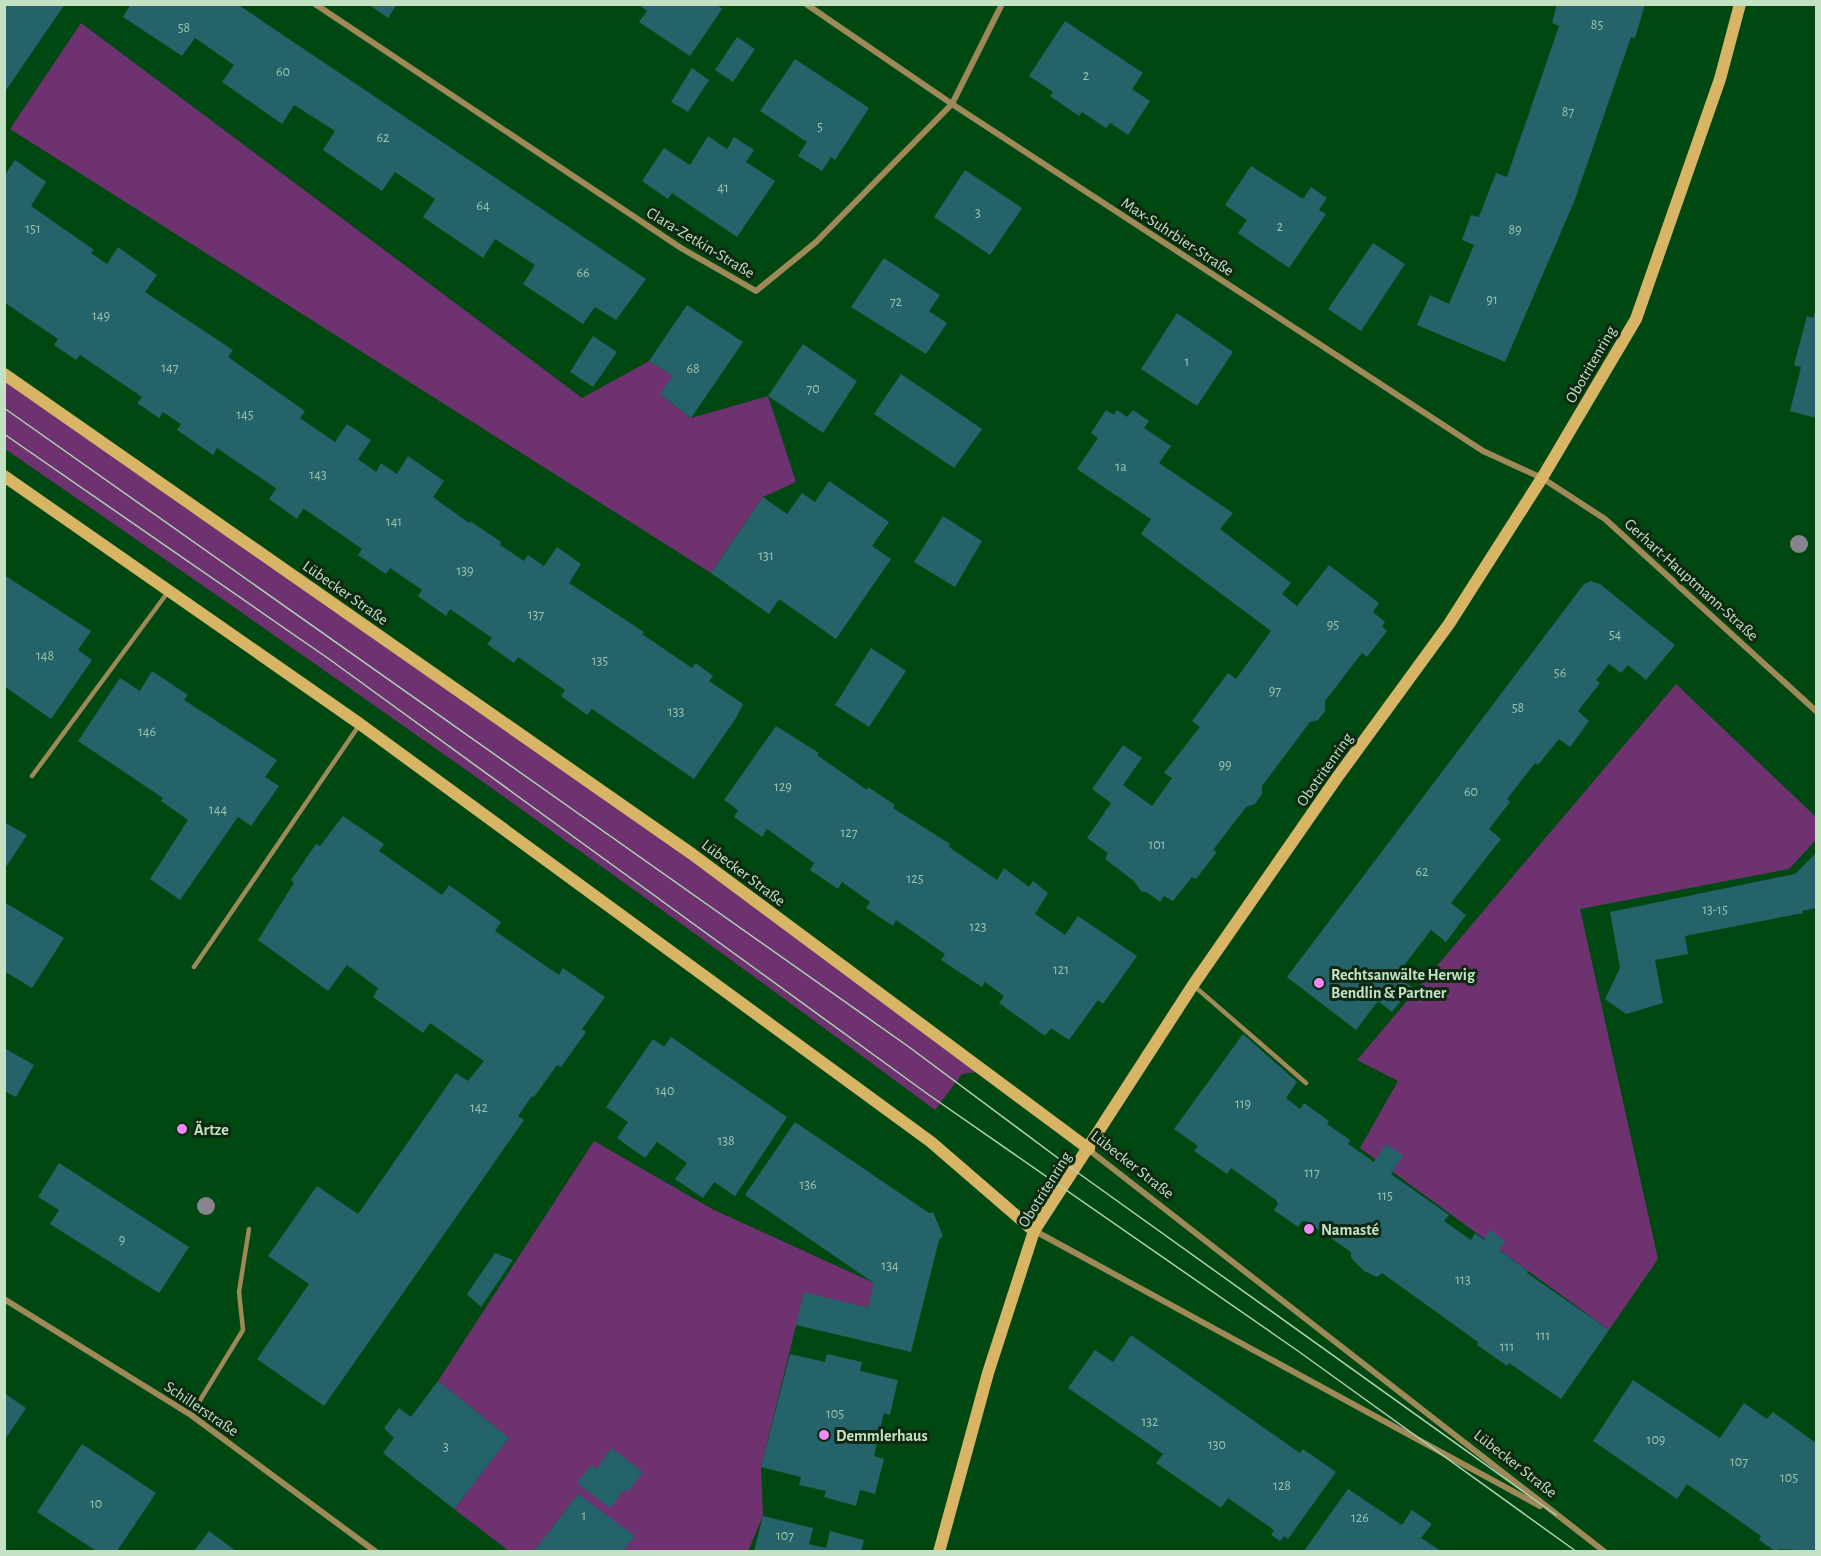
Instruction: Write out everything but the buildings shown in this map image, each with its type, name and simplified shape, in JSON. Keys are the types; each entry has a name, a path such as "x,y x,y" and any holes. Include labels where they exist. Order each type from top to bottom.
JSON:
{"street":[{"name":"Clara-Zetkin-Straße","path":"315,4 681,248 756,291 816,242 952,104 1002,4"},
{"name":"Max-Suhrbier-Straße","path":"806,4 952,104 1483,451 1542,478"},
{"name":"Obotritenring","path":"942,1551 988,1373 1034,1231 1193,985 1336,779 1449,624 1542,478 1636,319 1720,79 1740,4"},
{"name":"Lübecker Straße","path":"4,374 692,854 1089,1149 1556,1515"},
{"name":"Lübecker Straße","path":"4,476 360,724 931,1143 1034,1231 1556,1515"},
{"name":"Gerhart-Hauptmann-Straße","path":"1542,478 1605,519 1816,711"},
{"name":"Schillerstraße","path":"4,1299 191,1415 376,1551"},
{"path":"1556,1515 1605,1551"}],"lane":[{"path":"32,776 170,590"},
{"path":"194,967 360,724"},
{"path":"1193,985 1306,1083"},
{"path":"191,1415 243,1330 239,1292 249,1229"}],"shaded area":[{"path":"81,23 582,398 649,361 673,376 661,395 691,418 768,396 796,482 763,497 711,573 10,129"},
{"path":"4,374 692,854 984,1071 962,1074 935,1110 705,941 473,775 5,449"},
{"path":"1676,684 1816,817 1816,840 1789,869 1580,909 1658,1259 1609,1330 1360,1148 1398,1081 1357,1060"},
{"path":"594,1141 712,1209 874,1283 868,1308 804,1293 761,1467 763,1516 748,1551 623,1551 634,1536 578,1494 534,1551 509,1551 454,1509 509,1438 438,1381"}],"tram line":[{"path":"4,408 909,1047 1074,1170 1556,1515"},
{"path":"4,434 329,659 929,1095 1298,1351 1577,1552"}],"place":[{"name":"Rechtsanwälte Herwig Bendlin & Partner","path":"1319,983"},
{"name":"Ärtze","path":"182,1129"},
{"name":"Namasté","path":"1309,1229"},
{"name":"Demmlerhaus","path":"824,1435"}]}
